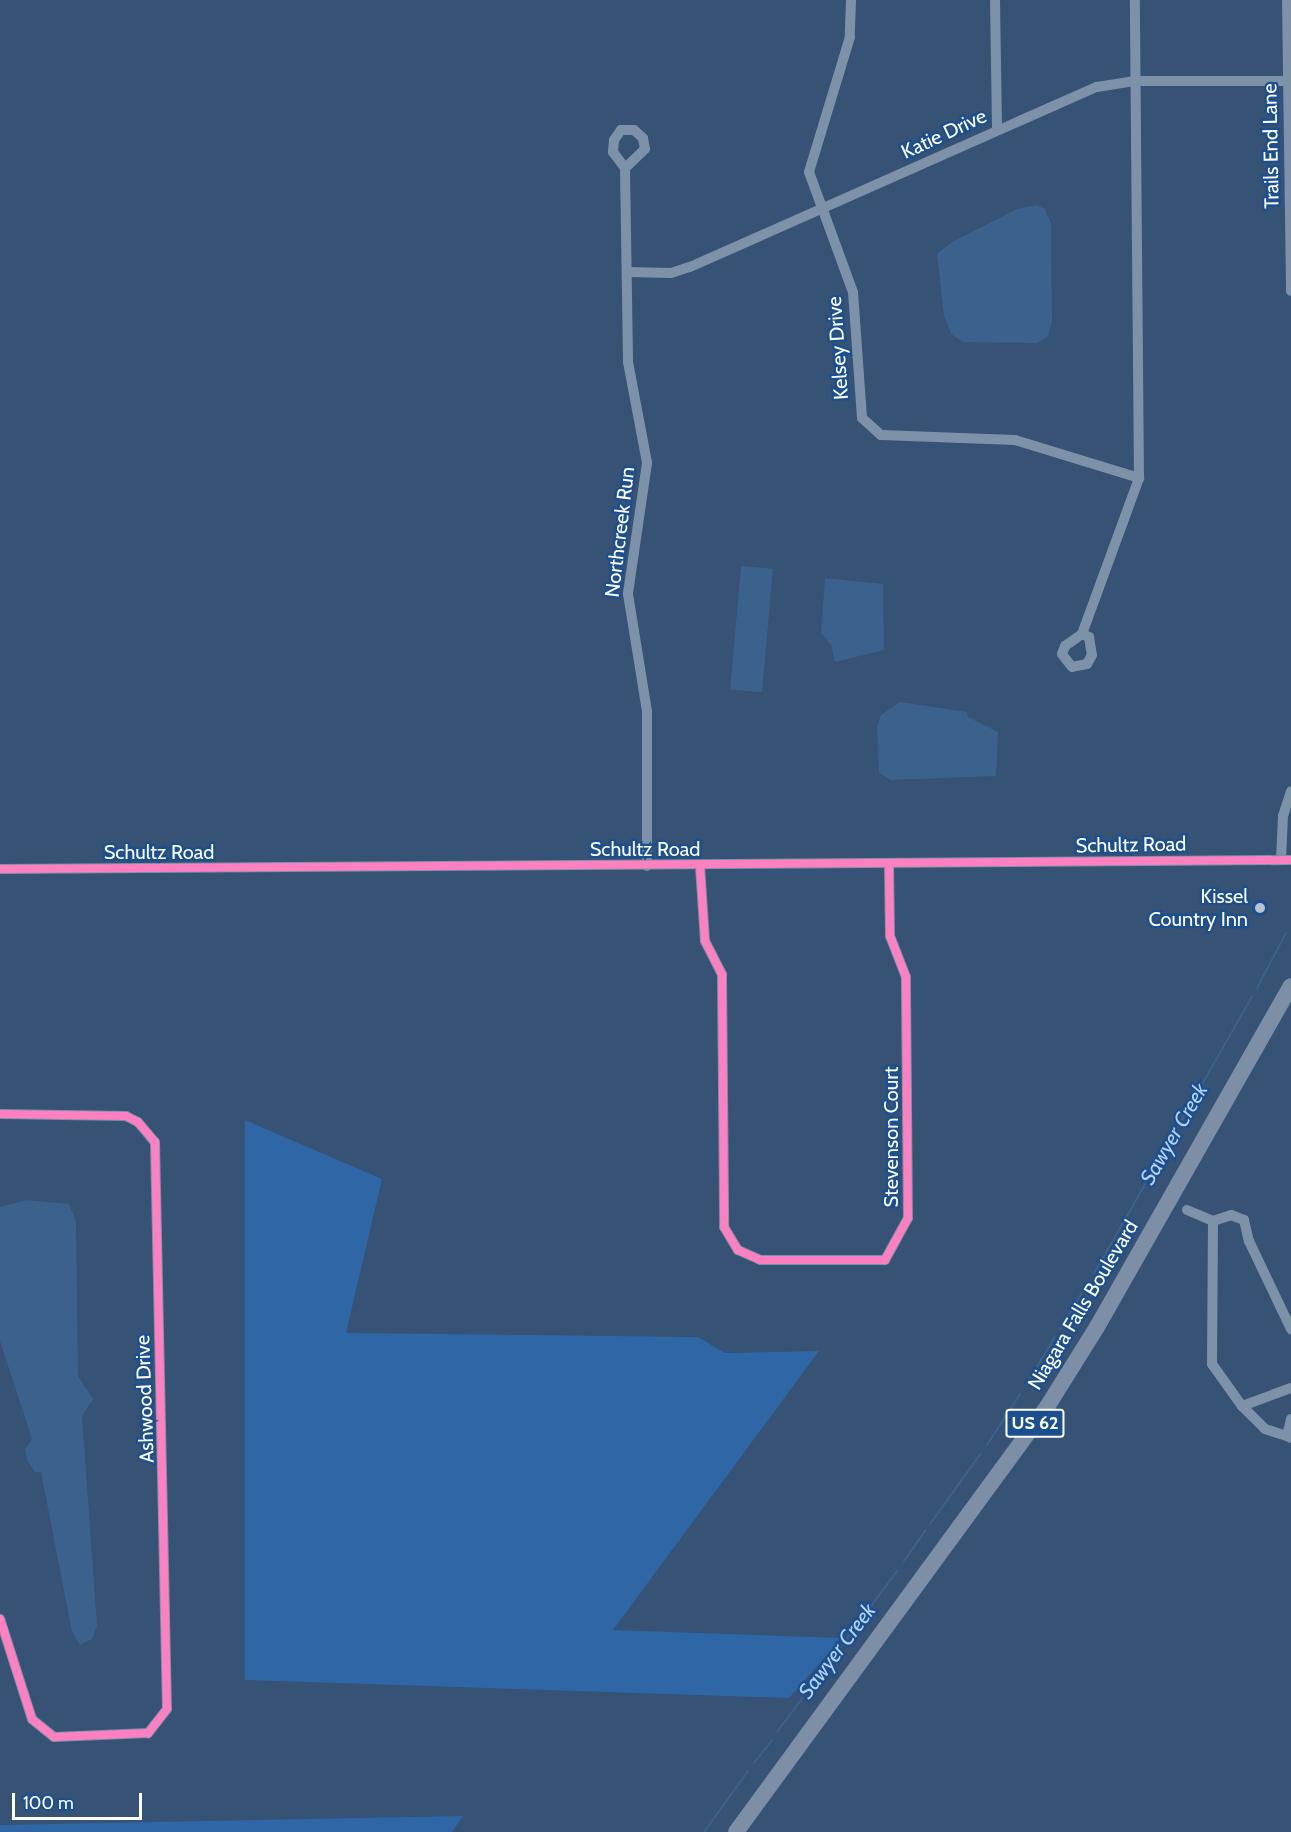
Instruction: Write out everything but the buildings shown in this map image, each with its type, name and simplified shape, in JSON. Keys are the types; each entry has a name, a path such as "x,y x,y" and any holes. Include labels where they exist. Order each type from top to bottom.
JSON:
{"main road":[{"name":"Niagara Falls Boulevard","path":"736,1832 1047,1407 1097,1327 1291,986"}],"street":[{"name":"Kelsey Drive","path":"851,0 850,37 808,172 821,212 853,292 862,418 881,435 1015,440 1138,478"},
{"path":"994,0 997,128"},
{"path":"1082,634 1138,478 1135,0"},
{"name":"Trails End Lane","path":"1287,0 1291,291"},
{"name":"Katie Drive","path":"627,272 671,273 821,212 997,128 1096,87 1136,81 1288,81"},
{"name":"Northcreek Run","path":"625,168 628,362 647,463 628,594 647,711 647,866"},
{"path":"1286,860 1283,816 1291,791"},
{"name":"Schultz Road","path":"0,869 889,865 1286,860"},
{"name":"Stevenson Court","path":"700,866 705,941 722,975 724,1227 738,1250 760,1260 885,1260 908,1218 906,977 890,936 889,865"},
{"name":"Ashwood Drive","path":"0,1114 126,1116 138,1122 155,1142 167,1709 148,1733 54,1737 32,1719 0,1619"},
{"path":"1187,1209 1213,1221 1231,1215 1244,1220 1249,1241 1291,1329"},
{"path":"1213,1221 1212,1364 1242,1406 1265,1429 1289,1437 1291,1419"},
{"path":"1242,1406 1291,1388"}],"shaded area":[{"path":"1037,205 1045,209 1051,223 1052,322 1048,336 1037,343 963,342 951,334 944,316 937,254 952,242 1017,209"},
{"path":"741,566 773,569 762,692 730,690"},
{"path":"825,578 883,584 884,650 835,662 831,645 821,633"},
{"path":"900,702 967,712 968,717 998,732 996,776 891,780 879,773 877,726 881,715"},
{"path":"245,1120 382,1179 346,1333 698,1337 725,1353 819,1351 613,1630 842,1638 789,1698 245,1680"},
{"path":"26,1200 69,1204 76,1221 78,1376 93,1399 82,1416 97,1626 92,1639 80,1645 72,1632 41,1472 35,1472 27,1460 25,1449 32,1439 0,1341 0,1207"},
{"path":"463,1816 452,1832 0,1832 0,1825"}],"waterway":[{"name":"Sawyer Creek","path":"1257,988 1286,933"},
{"name":"Sawyer Creek","path":"1095,1272 1252,997"},
{"name":"Sawyer Creek","path":"1060,1329 1089,1281"},
{"name":"Sawyer Creek","path":"1026,1385 1055,1337"},
{"name":"Sawyer Creek","path":"987,1445 1020,1394"},
{"name":"Sawyer Creek","path":"930,1524 981,1453"},
{"name":"Sawyer Creek","path":"904,1561 926,1530"},
{"name":"Sawyer Creek","path":"777,1732 897,1571"},
{"name":"Sawyer Creek","path":"754,1763 772,1740"},
{"name":"Sawyer Creek","path":"704,1832 748,1771"}],"cycle path":[{"path":"0,869 1291,860"},
{"path":"700,866 705,941 722,975 724,1227 738,1250 760,1260 885,1260 908,1218 906,977 890,936 889,865"},
{"path":"0,1114 126,1116 138,1122 155,1142 167,1709 148,1733 54,1737 32,1719 0,1619"}],"place":[{"name":"Kissel Country Inn","path":"1260,908"}]}
